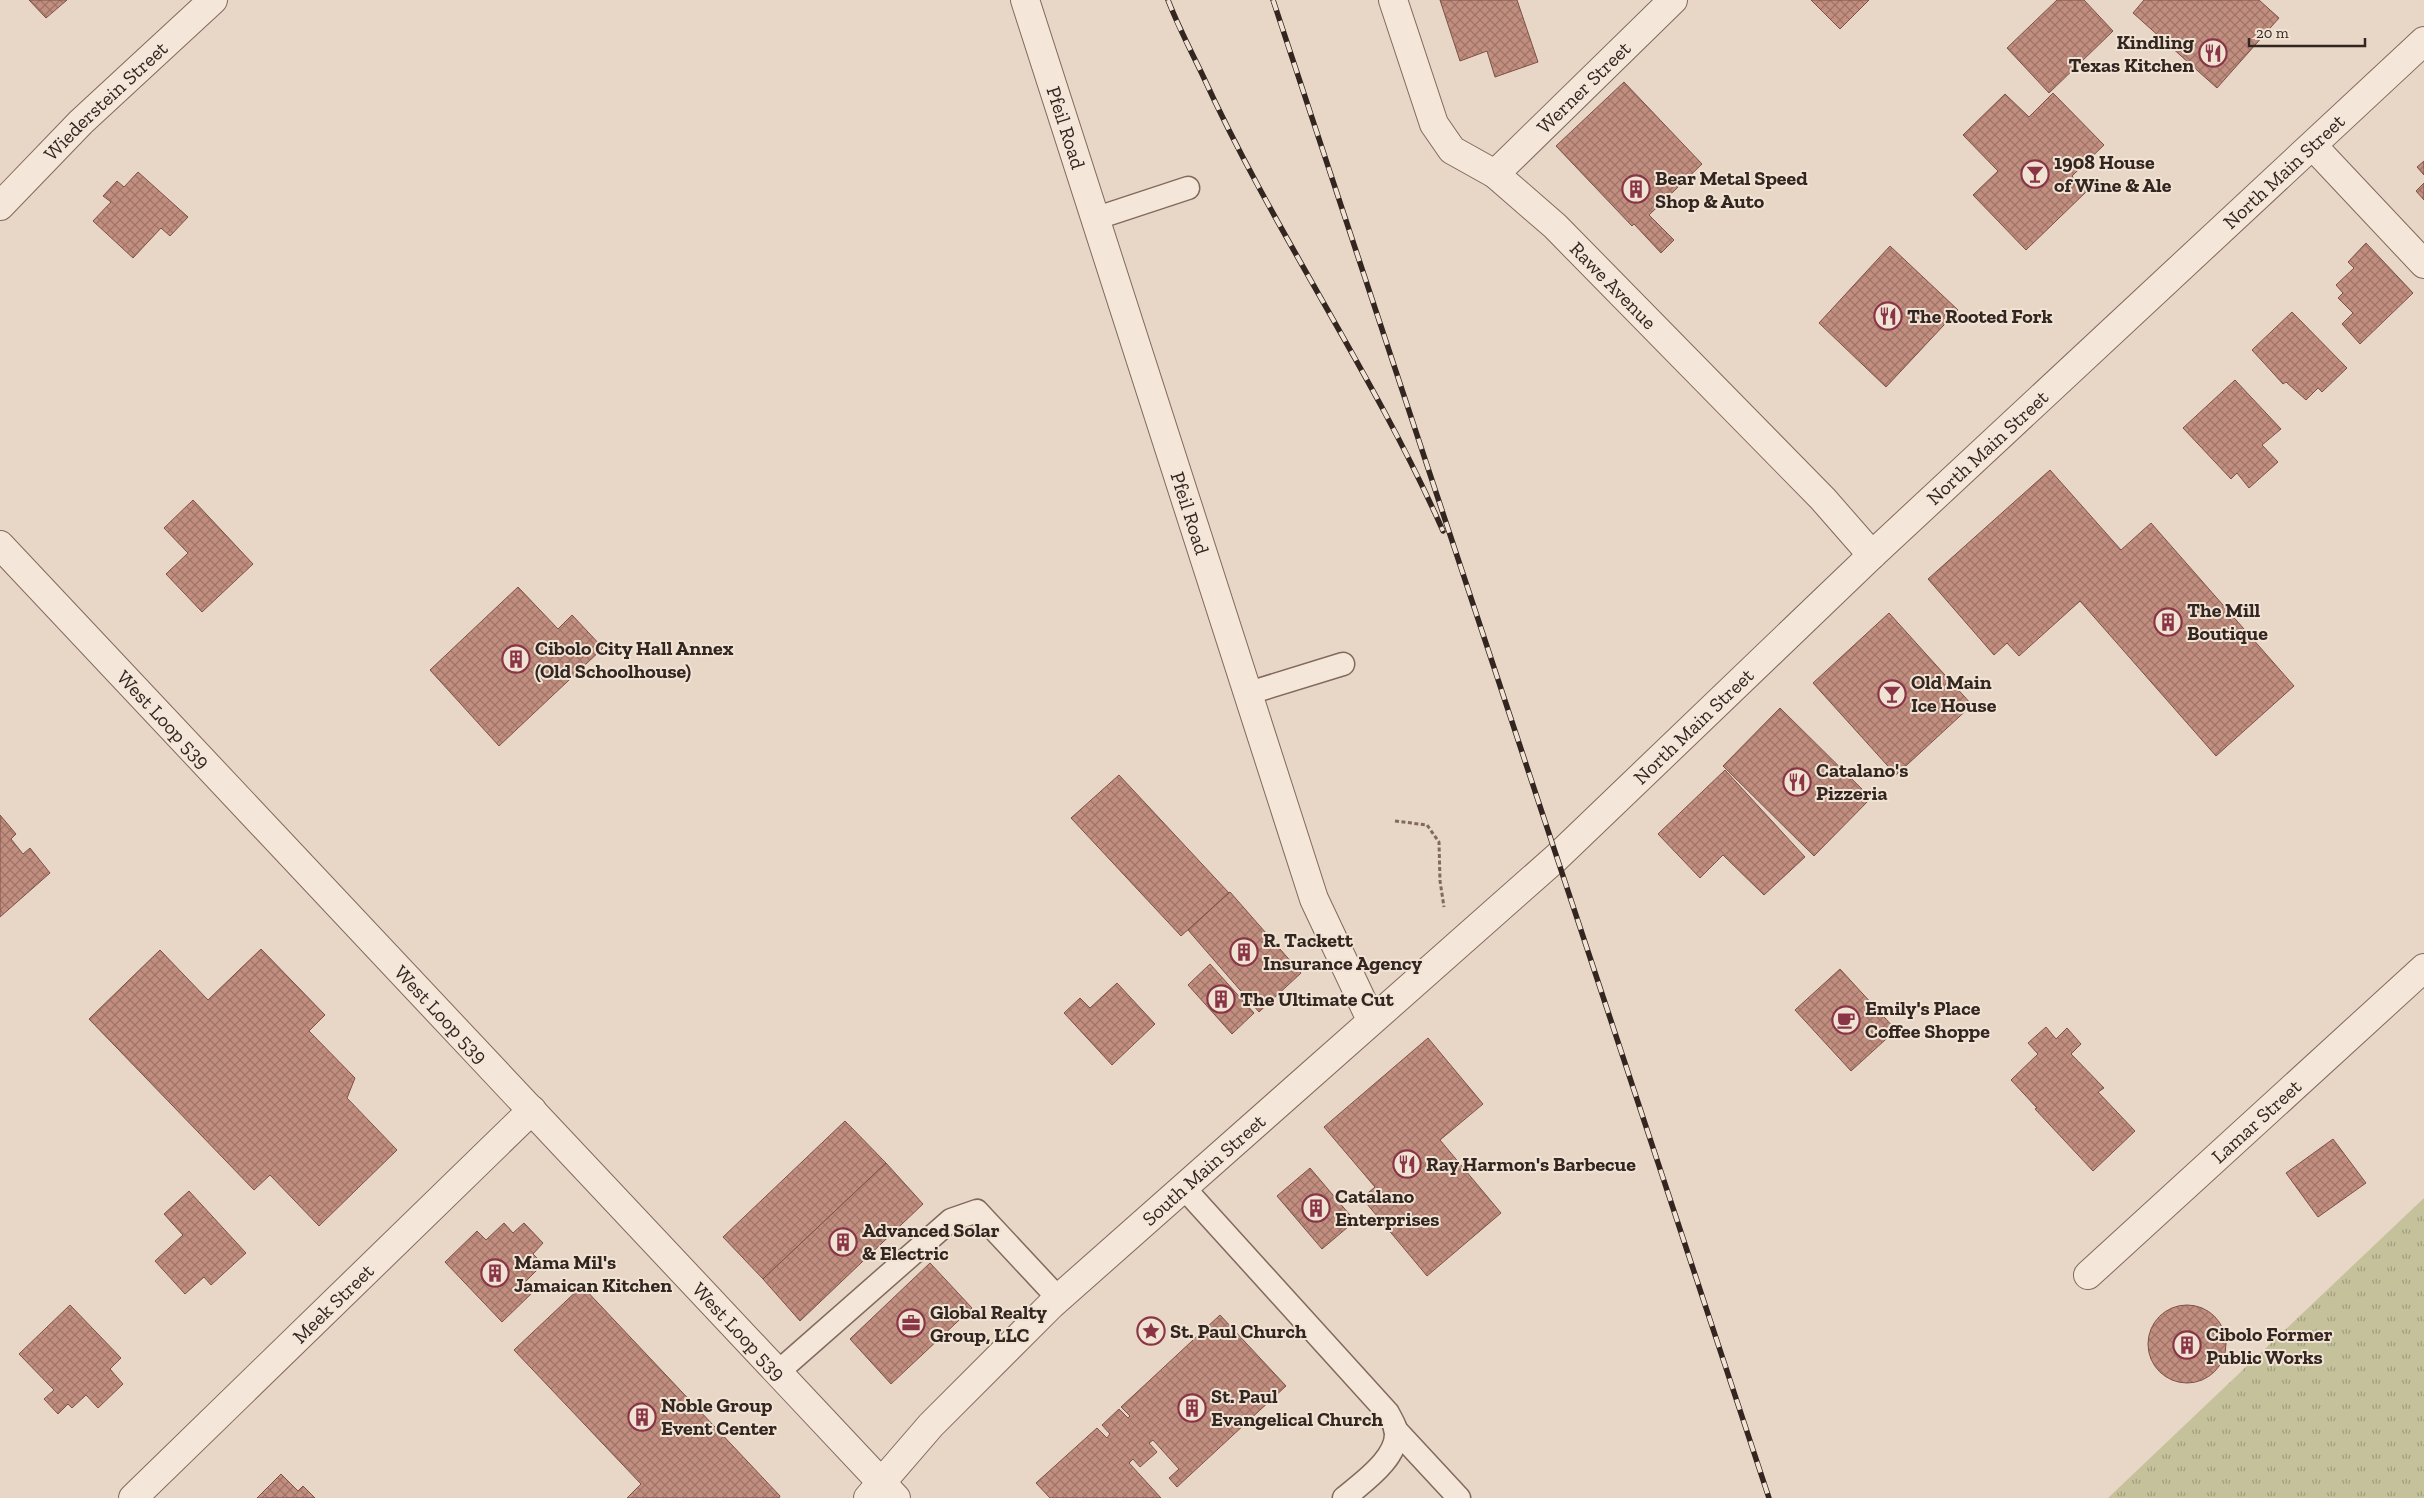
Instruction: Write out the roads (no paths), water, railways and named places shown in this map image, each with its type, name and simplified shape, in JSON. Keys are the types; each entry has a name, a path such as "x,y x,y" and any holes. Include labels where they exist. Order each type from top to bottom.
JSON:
{"street":[{"name":"Wiederstein Street","path":"0,206 81,122 213,0"},
{"name":"Pfeil Road","path":"1025,0 1097,218 1314,899 1371,1020"},
{"name":"Rawe Avenue","path":"1393,0 1434,124 1452,150 1495,174 1555,226 1823,499 1872,555"},
{"name":"Werner Street","path":"1495,174 1673,0"},
{"name":"North Main Street","path":"1556,858 1872,555 2424,41"},
{"path":"2312,146 2424,264"},
{"name":"West Loop 539","path":"0,545 778,1372 882,1493"},
{"name":"South Main Street","path":"882,1493 931,1425 1059,1299 1371,1020 1556,858"},
{"name":"Lamar Street","path":"2088,1275 2424,968"},
{"name":"Meek Street","path":"133,1498 532,1110"}],"lane":[{"path":"1097,218 1188,188"},
{"path":"1249,693 1343,664"},
{"path":"1184,1188 1388,1413 1395,1429 1459,1498"},
{"path":"778,1372 951,1220 977,1211 1059,1299"},
{"path":"1344,1498 1383,1465 1393,1446 1395,1429"}],"railway":[{"path":"1168,0 1231,134 1386,416 1416,473 1443,531"},
{"path":"1273,0 1769,1498"}],"place":[{"name":"Kindling Texas Kitchen","path":"2213,53"},
{"name":"1908 House of Wine & Ale","path":"2035,174"},
{"name":"Bear Metal Speed Shop & Auto","path":"1636,189"},
{"name":"The Rooted Fork","path":"1888,316"},
{"name":"The Mill Boutique","path":"2168,622"},
{"name":"Cibolo City Hall Annex (Old Schoolhouse)","path":"516,659"},
{"name":"Old Main Ice House","path":"1892,694"},
{"name":"Catalano's Pizzeria","path":"1797,782"},
{"name":"R. Tackett Insurance Agency","path":"1244,952"},
{"name":"The Ultimate Cut","path":"1221,999"},
{"name":"Emily's Place Coffee Shoppe","path":"1846,1020"},
{"name":"Ray Harmon's Barbecue","path":"1407,1164"},
{"name":"Catalano Enterprises","path":"1316,1208"},
{"name":"Advanced Solar & Electric","path":"843,1242"},
{"name":"Mama Mil's Jamaican Kitchen","path":"495,1273"},
{"name":"Global Realty Group, LLC","path":"911,1323"},
{"name":"St. Paul Church","path":"1151,1331"},
{"name":"Cibolo Former Public Works","path":"2187,1345"},
{"name":"St. Paul Evangelical Church","path":"1192,1408"},
{"name":"Noble Group Event Center","path":"642,1417"}]}
